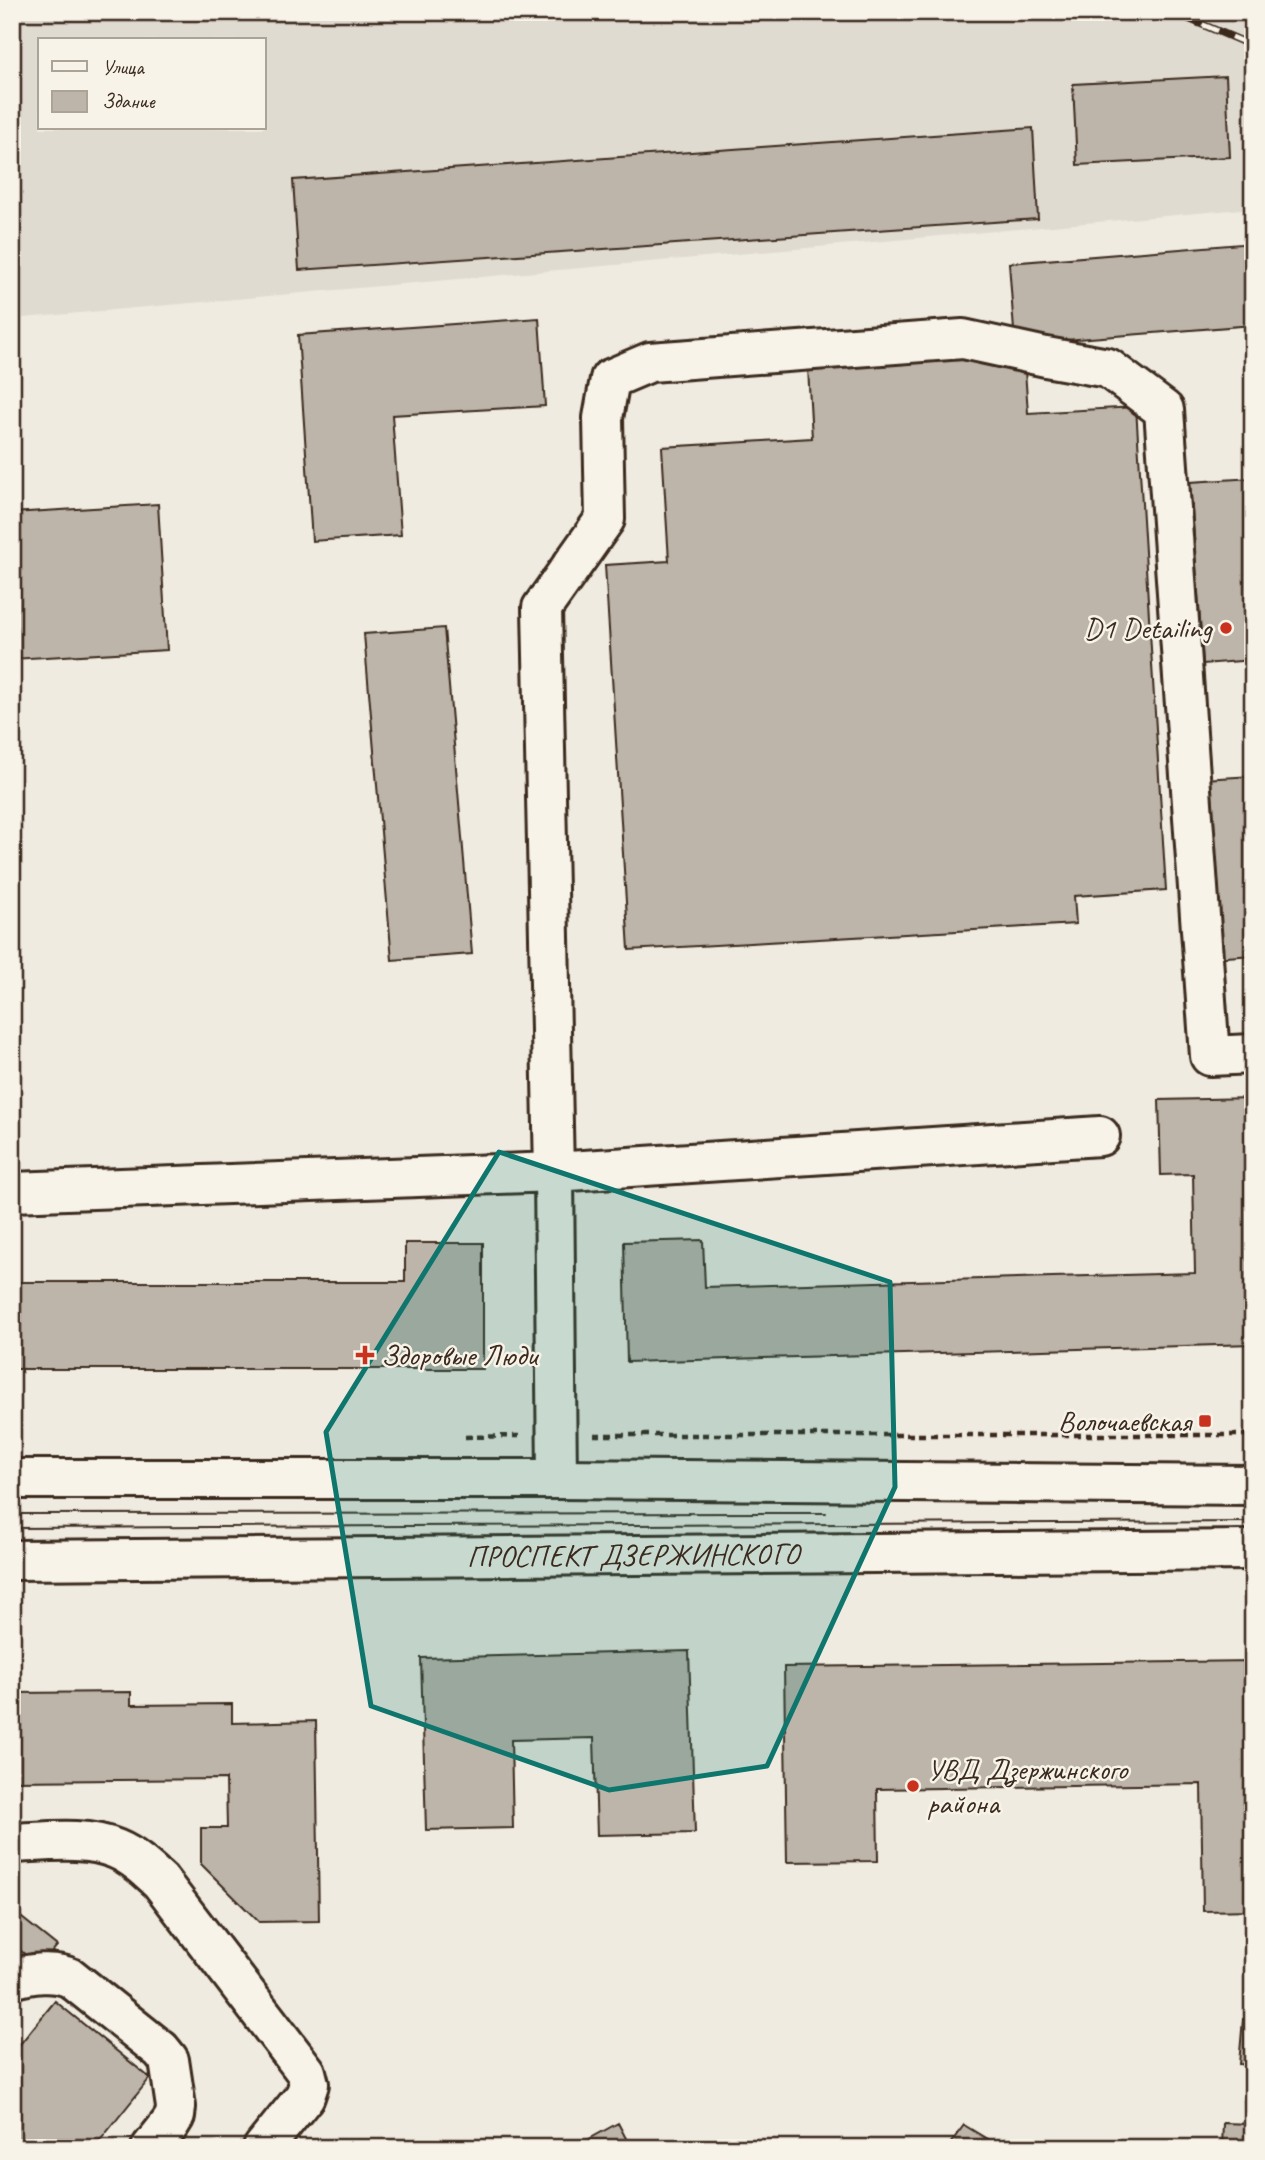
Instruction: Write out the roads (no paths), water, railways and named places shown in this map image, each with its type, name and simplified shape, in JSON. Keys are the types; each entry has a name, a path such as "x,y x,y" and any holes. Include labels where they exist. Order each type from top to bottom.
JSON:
{"main road":[{"path":"557,1479 554,1172 542,608 605,519 603,418 611,379 650,362 963,339 1108,368 1164,410 1210,1056 1253,1054"},
{"path":"12,1192 554,1172 1100,1136"},
{"path":"12,1479 557,1479 1253,1485"},
{"name":"ПРОСПЕКТ ДЗЕРЖИНСКОГО","path":"12,1560 1253,1550"},
{"path":"12,1843 90,1842 116,1849 142,1864 160,1881 306,2072 309,2084 305,2096 263,2148"},
{"path":"12,1979 24,1975 57,1972 71,1978 162,2050 169,2060 175,2116 151,2148"}],"tram line":[{"path":"12,1514 826,1513"},
{"path":"12,1528 1253,1522"}],"railway":[{"path":"1173,12 1253,46"}],"place":[{"name":"D1 Detailing","path":"1226,628"},
{"name":"Здоровые Люди","path":"365,1355"},
{"name":"Волочаевская","path":"1205,1421"},
{"name":"УВД Дзержинского района","path":"913,1786"}]}
